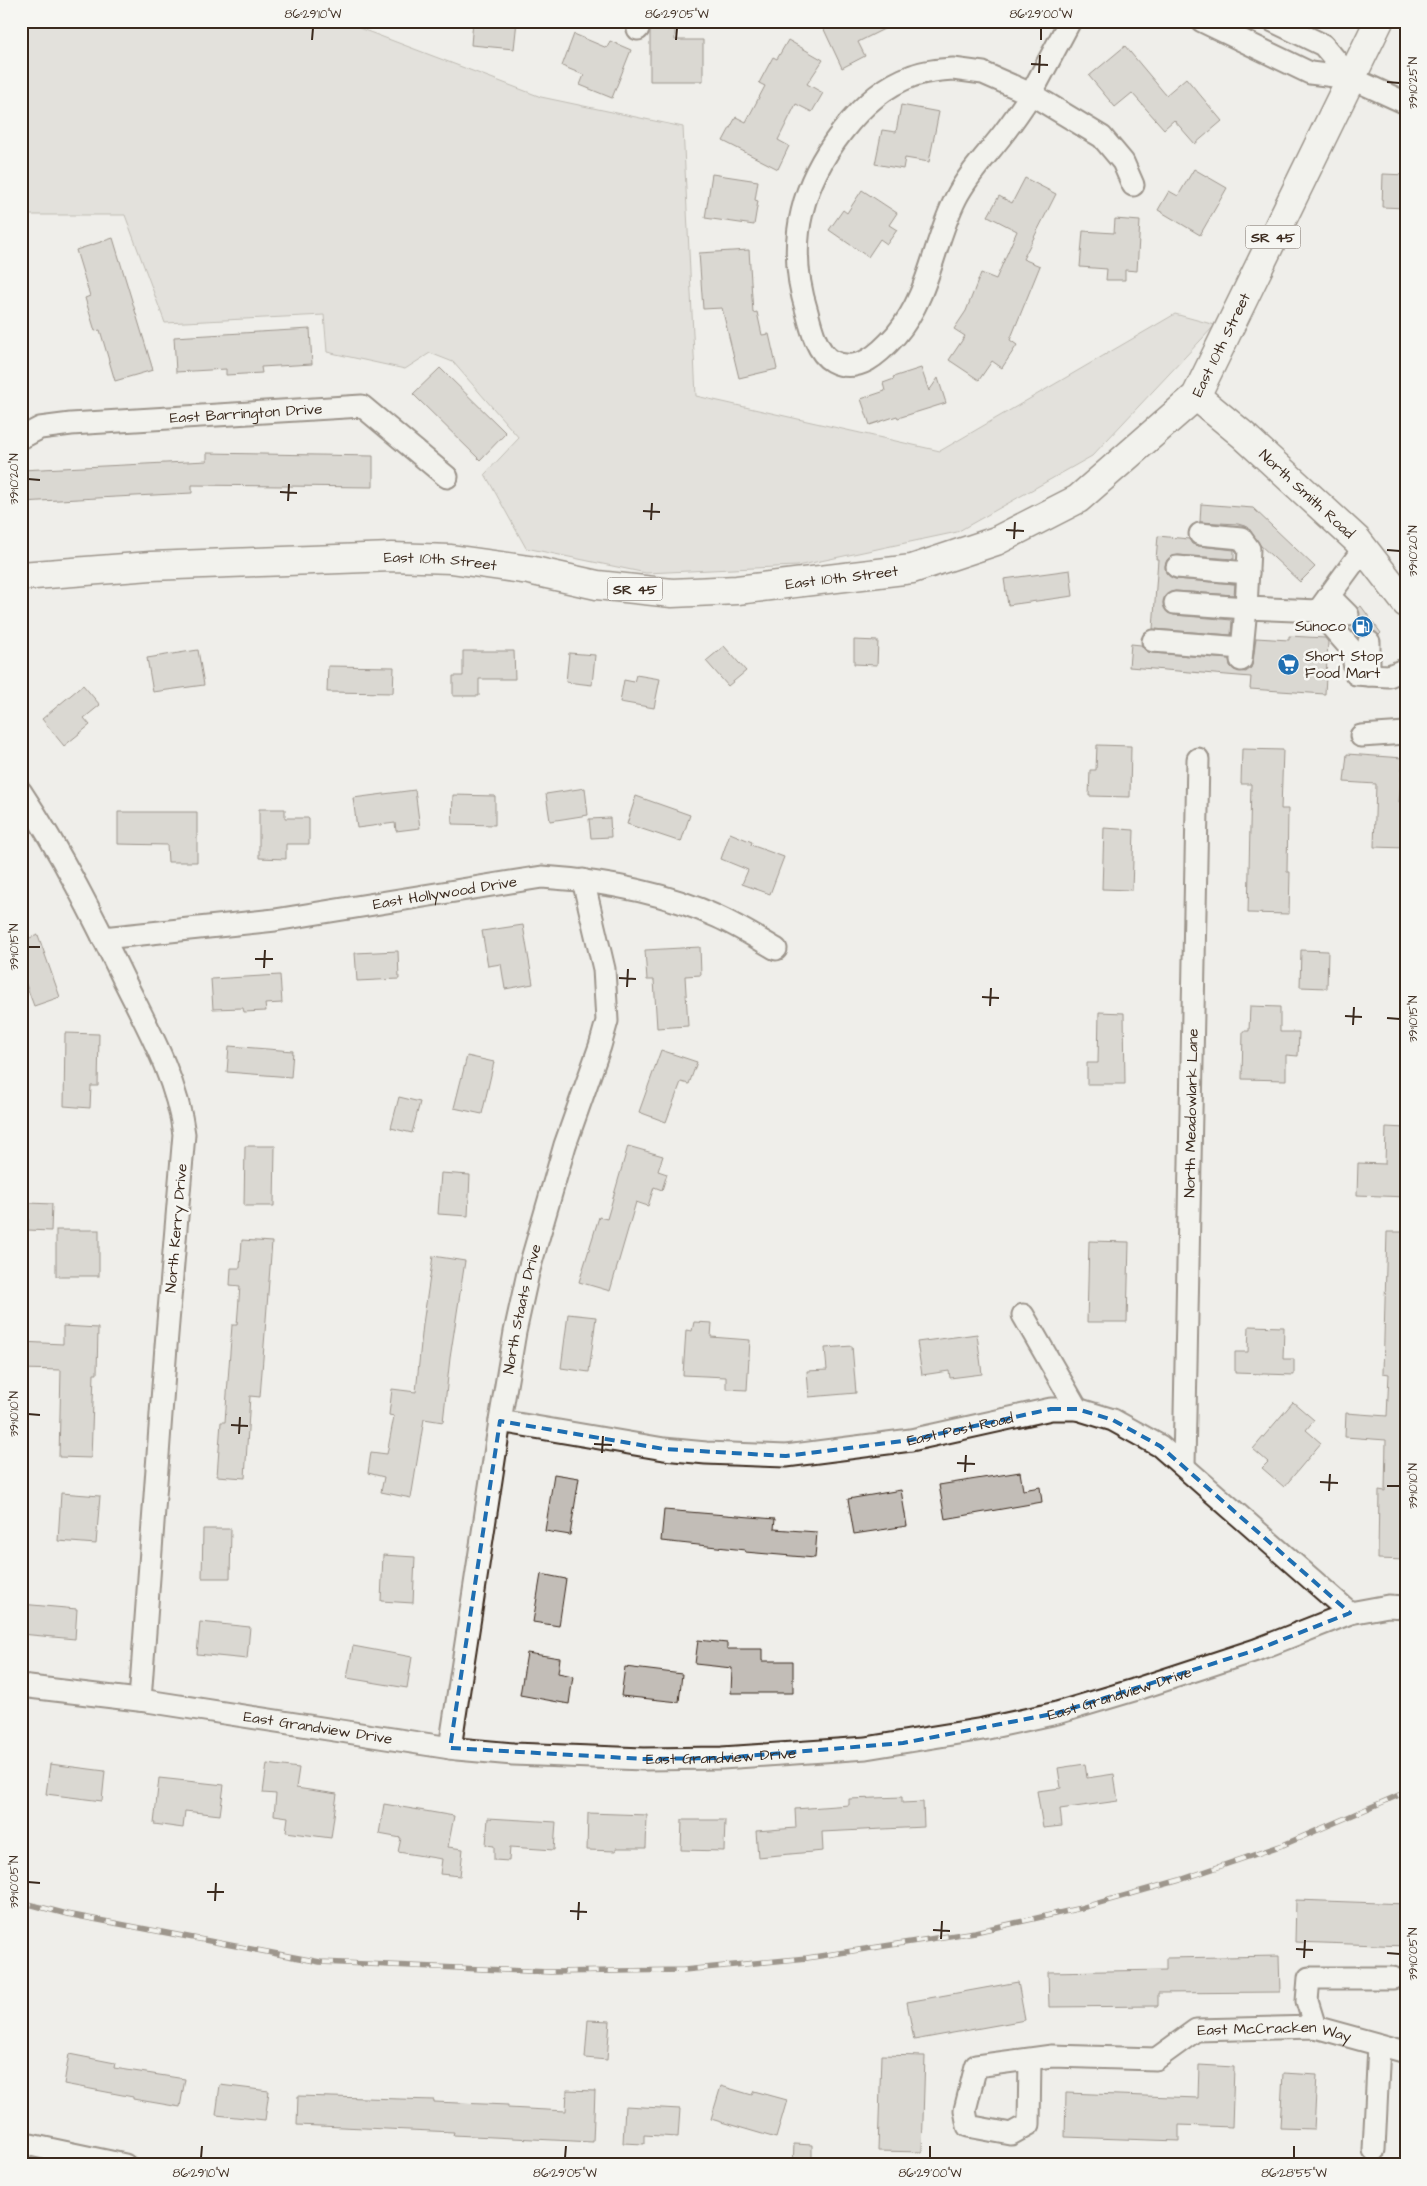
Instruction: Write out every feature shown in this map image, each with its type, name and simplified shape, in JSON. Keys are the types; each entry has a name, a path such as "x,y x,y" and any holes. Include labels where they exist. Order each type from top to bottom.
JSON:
{"main road":[{"name":"East 10th Street","path":"21,576 151,566 392,557 450,559 529,570 597,584 672,593 737,590 912,569 996,542 1078,499 1196,396 1379,21"},
{"name":"North Smith Road","path":"1196,396 1243,434 1357,540 1406,603"}],"street":[{"path":"1070,21 1031,94 957,195 946,221 922,294 897,333 879,353 862,364 842,364 832,361 824,354 809,322 798,278 798,250 802,212 818,170 850,122 864,105 894,84 912,76 934,71 953,69 982,73 1031,94 1102,137 1123,162 1133,184"},
{"path":"1202,21 1310,73 1351,78 1406,103"},
{"path":"1273,21 1323,45 1351,78"},
{"name":"East Barrington Drive","path":"21,438 40,428 72,424 362,406 447,477"},
{"path":"1153,641 1241,654 1249,549 1241,538 1200,534"},
{"path":"1323,604 1364,548"},
{"path":"1177,567 1248,573"},
{"path":"1175,603 1246,608 1323,604 1348,615"},
{"path":"1323,604 1352,650 1356,674 1389,676 1406,669"},
{"path":"1369,642 1369,675"},
{"path":"1361,736 1406,732"},
{"name":"North Meadowlark Lane","path":"1184,1465 1198,759"},
{"name":"North Kerry Drive","path":"21,792 55,848 140,1012 171,1083 181,1114 184,1134 166,1346 140,1700"},
{"name":"East Hollywood Drive","path":"103,938 275,920 542,877 584,880 617,886 686,904 718,917 776,949"},
{"name":"North Staats Drive","path":"450,1748 515,1332 530,1265 564,1145 600,1046 607,1021 604,969 584,880"},
{"path":"1023,1316 1077,1409"},
{"name":"East Post Road","path":"500,1421 664,1449 706,1454 786,1456 815,1454 912,1440 1051,1409 1077,1409 1113,1420 1160,1446 1184,1465 1350,1613"},
{"name":"East Grandview Drive","path":"21,1686 140,1700 450,1748 513,1754 644,1759 722,1758 866,1748 983,1729 1057,1713 1246,1653 1350,1613 1388,1606 1406,1607"},
{"path":"1315,2027 1306,2001 1309,1978 1393,1978"},
{"name":"East McCracken Way","path":"1030,2059 1052,2056 1156,2059 1196,2030 1315,2027 1406,2052"},
{"path":"1374,2150 1379,2045"},
{"path":"21,2143 125,2165"}],"highlighted area":[{"path":"1051,1409 1077,1409 1113,1420 1160,1446 1350,1613 1256,1650 1057,1713 903,1743 722,1758 644,1759 450,1748 500,1421 664,1449 786,1456 911,1440"}],"shaded area":[{"path":"21,21 358,21 359,28 541,97 683,127 696,396 940,451 1175,314 1215,325 1092,456 957,532 797,566 646,573 526,548 485,474 519,438 453,362 430,353 405,369 327,352 324,315 165,323 125,215 21,215"}],"building":[{"path":"473,21 517,21 514,49 471,45"},
{"path":"820,21 900,21 858,42 865,56 842,68"},
{"path":"652,24 675,24 675,40 703,40 703,81 650,81 650,32"},
{"path":"574,34 607,48 610,41 631,50 612,98 580,85 584,75 562,66"},
{"path":"788,40 823,60 807,84 823,93 812,112 796,104 778,140 789,146 778,169 723,141 736,117 746,122 765,86 759,83 773,57 777,59"},
{"path":"1125,46 1166,95 1186,78 1222,121 1195,144 1174,120 1164,129 1132,93 1115,107 1089,76"},
{"path":"901,105 939,112 929,162 905,158 903,169 875,164 882,130 896,132"},
{"path":"1194,169 1227,188 1200,235 1158,210 1169,191 1178,196"},
{"path":"712,174 758,181 755,200 758,201 754,225 705,218"},
{"path":"1383,174 1406,175 1406,208 1382,207"},
{"path":"1025,178 1056,194 1023,259 1040,266 1010,340 1017,345 1002,368 992,361 979,380 949,360 965,336 954,329 966,311 981,273 996,279 1017,231 988,216 999,196 1012,203"},
{"path":"862,190 897,213 889,225 897,230 887,244 880,239 868,257 829,230 843,210 847,213"},
{"path":"1115,219 1140,221 1137,271 1125,270 1125,280 1106,280 1107,269 1080,267 1083,231 1114,233"},
{"path":"113,238 153,370 115,381 100,330 95,331 85,298 90,296 76,250"},
{"path":"749,250 753,313 757,312 762,335 769,334 777,369 739,378 722,308 703,309 699,253"},
{"path":"310,329 312,364 261,367 262,373 226,375 226,369 176,372 174,337"},
{"path":"440,368 506,433 480,460 413,394"},
{"path":"921,368 929,391 938,378 946,403 870,425 861,399 885,391 883,383 894,379 893,377"},
{"path":"207,453 373,456 373,487 192,485 192,493 21,502 21,470 207,461"},
{"path":"1201,504 1253,508 1315,567 1300,582 1260,545 1248,527 1238,524 1200,522"},
{"path":"1158,536 1189,539 1192,544 1199,546 1234,550 1234,559 1178,555 1167,560 1165,566 1166,573 1175,579 1235,584 1234,595 1175,591 1165,596 1163,603 1168,613 1174,615 1232,620 1231,635 1153,629"},
{"path":"1070,570 1073,596 1008,605 1004,579"},
{"path":"1361,606 1381,633 1379,635 1369,630 1362,631 1358,637 1349,627 1356,624 1360,619 1358,608"},
{"name":"Short Stop Food Mart","path":"1289,636 1325,638 1328,642 1325,694 1250,689 1251,677 1129,667 1131,644 1141,645 1146,651 1152,653 1229,659 1230,666 1234,670 1246,672 1251,668 1253,662 1256,638 1289,640"},
{"path":"854,640 878,641 877,665 854,664"},
{"path":"724,646 746,671 728,686 706,661"},
{"path":"198,650 204,685 153,692 147,658"},
{"path":"463,651 514,651 515,679 479,679 479,696 453,696 453,676 463,676"},
{"path":"569,653 595,655 592,685 566,682"},
{"path":"328,666 394,667 393,693 327,692"},
{"path":"636,675 660,679 654,708 620,702 624,680 634,682"},
{"path":"83,685 100,705 84,718 90,725 64,746 42,719"},
{"path":"1097,745 1131,746 1130,797 1089,796 1090,770 1096,770"},
{"path":"1242,749 1283,750 1281,809 1288,809 1287,872 1290,872 1289,914 1248,913 1251,784 1241,784"},
{"path":"1347,754 1403,758 1399,802 1406,803 1406,848 1374,847 1376,784 1344,782"},
{"path":"585,788 588,815 550,821 546,794"},
{"path":"415,790 420,828 396,831 395,823 357,828 353,798"},
{"path":"453,795 495,796 495,825 452,824"},
{"path":"636,796 690,815 681,842 627,824"},
{"path":"259,809 285,809 285,818 309,818 309,844 286,844 286,859 259,858"},
{"path":"118,812 197,812 197,862 168,862 167,845 118,844"},
{"path":"610,818 611,837 591,838 589,819"},
{"path":"1104,828 1134,830 1132,890 1102,889"},
{"path":"730,833 752,842 751,845 784,857 770,894 742,884 748,870 721,859"},
{"path":"523,925 533,984 505,989 501,964 488,966 482,931"},
{"path":"38,935 60,997 34,1006 21,971 21,941"},
{"path":"700,947 701,975 685,976 688,1026 657,1028 654,980 647,980 645,950"},
{"path":"1301,950 1328,951 1327,988 1300,987"},
{"path":"398,951 399,979 357,981 355,953"},
{"path":"280,975 282,1003 265,1004 266,1011 244,1012 243,1008 213,1009 211,979"},
{"path":"1250,1006 1280,1007 1280,1032 1299,1032 1298,1056 1286,1055 1286,1080 1242,1079 1243,1031 1249,1031"},
{"path":"1099,1012 1124,1013 1125,1084 1087,1084 1087,1063 1098,1063"},
{"path":"65,1033 99,1034 98,1086 91,1086 90,1108 64,1106"},
{"path":"229,1046 293,1051 291,1077 227,1072"},
{"path":"661,1050 697,1062 689,1084 681,1082 666,1122 639,1112"},
{"path":"467,1056 494,1062 482,1114 454,1108"},
{"path":"399,1097 420,1102 412,1133 391,1128"},
{"path":"1386,1127 1406,1128 1406,1197 1357,1195 1358,1163 1385,1164"},
{"path":"245,1146 275,1146 274,1206 244,1206"},
{"path":"628,1146 663,1156 658,1171 667,1174 662,1190 654,1187 648,1206 636,1202 610,1291 579,1282 599,1217 607,1219"},
{"path":"441,1173 470,1175 468,1216 438,1214"},
{"path":"29,1203 52,1204 51,1231 28,1230"},
{"path":"56,1230 99,1230 99,1276 56,1276"},
{"path":"1387,1232 1406,1232 1406,1560 1378,1559 1379,1490 1385,1491 1386,1440 1345,1437 1346,1413 1387,1416 1389,1374 1383,1373"},
{"path":"242,1240 272,1242 260,1397 250,1396 245,1478 217,1476 221,1422 225,1422 232,1325 237,1325 240,1286 230,1285 231,1268 240,1268"},
{"path":"1089,1241 1129,1242 1127,1322 1087,1322"},
{"path":"433,1256 465,1261 450,1358 443,1422 424,1419 411,1498 381,1492 384,1477 368,1473 371,1452 387,1454 394,1416 389,1415 392,1389 416,1392"},
{"path":"568,1314 596,1317 589,1372 561,1368"},
{"path":"694,1322 712,1323 711,1337 750,1340 747,1390 726,1389 726,1377 683,1375 686,1330 692,1331"},
{"path":"63,1326 98,1328 97,1374 94,1374 91,1458 59,1457 61,1370 21,1369 21,1342 63,1344"},
{"path":"1249,1326 1284,1327 1283,1359 1294,1359 1294,1375 1235,1373 1235,1352 1248,1352"},
{"path":"977,1334 982,1374 950,1378 949,1371 922,1375 917,1342"},
{"path":"852,1346 856,1393 809,1397 807,1371 827,1370 825,1348"},
{"path":"1293,1402 1314,1420 1306,1430 1321,1443 1284,1487 1262,1468 1268,1462 1253,1449"},
{"path":"1020,1472 1023,1490 1040,1487 1042,1502 945,1519 939,1485"},
{"path":"554,1474 579,1478 570,1535 545,1531"},
{"path":"901,1490 907,1526 854,1534 848,1499"},
{"path":"61,1493 100,1496 96,1544 58,1541"},
{"path":"664,1510 775,1519 774,1529 817,1532 815,1558 745,1552 745,1550 661,1541"},
{"path":"203,1529 231,1529 230,1578 202,1578"},
{"path":"383,1555 415,1557 413,1603 381,1601"},
{"path":"541,1574 566,1579 559,1626 533,1622"},
{"path":"21,1604 77,1609 75,1639 21,1634"},
{"path":"200,1622 250,1627 247,1659 197,1654"},
{"path":"698,1640 727,1643 727,1649 762,1649 762,1661 793,1661 793,1693 731,1693 732,1668 695,1664"},
{"path":"353,1646 412,1657 407,1688 347,1678"},
{"path":"527,1653 560,1658 558,1673 573,1676 569,1704 520,1695"},
{"path":"625,1667 682,1674 679,1702 621,1696"},
{"path":"50,1764 105,1771 102,1801 46,1794"},
{"path":"267,1764 299,1768 296,1788 337,1794 331,1838 286,1832 288,1817 274,1815 276,1794 263,1793"},
{"path":"1085,1764 1087,1778 1114,1774 1118,1801 1060,1809 1062,1826 1043,1828 1037,1791 1061,1788 1058,1768"},
{"path":"159,1778 224,1785 220,1815 185,1811 183,1828 154,1824"},
{"path":"902,1797 902,1803 923,1802 924,1827 822,1832 823,1851 758,1857 756,1831 796,1828 795,1809 849,1805 849,1799"},
{"path":"384,1804 454,1816 448,1847 463,1849 460,1876 440,1874 442,1859 398,1852 401,1838 379,1834"},
{"path":"588,1813 647,1815 646,1848 616,1848 616,1851 587,1850"},
{"path":"488,1818 556,1822 554,1850 510,1847 509,1861 494,1860 494,1846 486,1845"},
{"path":"682,1820 725,1820 724,1851 681,1850"},
{"path":"1296,1900 1406,1904 1406,1946 1295,1942"},
{"path":"1279,1956 1280,1992 1158,1993 1158,2006 1049,2007 1048,1972 1166,1970 1166,1958"},
{"path":"1018,1982 1025,2020 914,2040 907,2002"},
{"path":"588,2020 610,2021 607,2060 585,2058"},
{"path":"69,2054 115,2063 114,2068 185,2079 180,2107 64,2084"},
{"path":"881,2055 925,2056 922,2152 878,2151"},
{"path":"1199,2065 1234,2067 1232,2127 1179,2125 1179,2141 1065,2137 1066,2093 1198,2098"},
{"path":"1283,2073 1317,2075 1314,2129 1280,2128"},
{"path":"220,2085 269,2091 265,2120 216,2115"},
{"path":"721,2086 752,2095 754,2091 787,2100 776,2138 711,2119"},
{"path":"567,2090 595,2091 593,2142 453,2135 454,2132 297,2125 298,2096 434,2100 434,2102 508,2105 508,2108 566,2111"},
{"path":"625,2106 680,2109 678,2137 644,2135 644,2144 623,2143"},
{"path":"794,2144 812,2145 812,2165 793,2165"}],"tunnel":[{"path":"1348,615 1369,642"}],"railway":[{"path":"21,1902 67,1914 320,1962 550,1972 684,1970 807,1958 975,1932 1081,1908 1180,1880 1283,1845 1406,1792"}],"place":[{"name":"Sunoco","path":"1362,626"},
{"name":"Short Stop Food Mart","path":"1289,665"}]}
